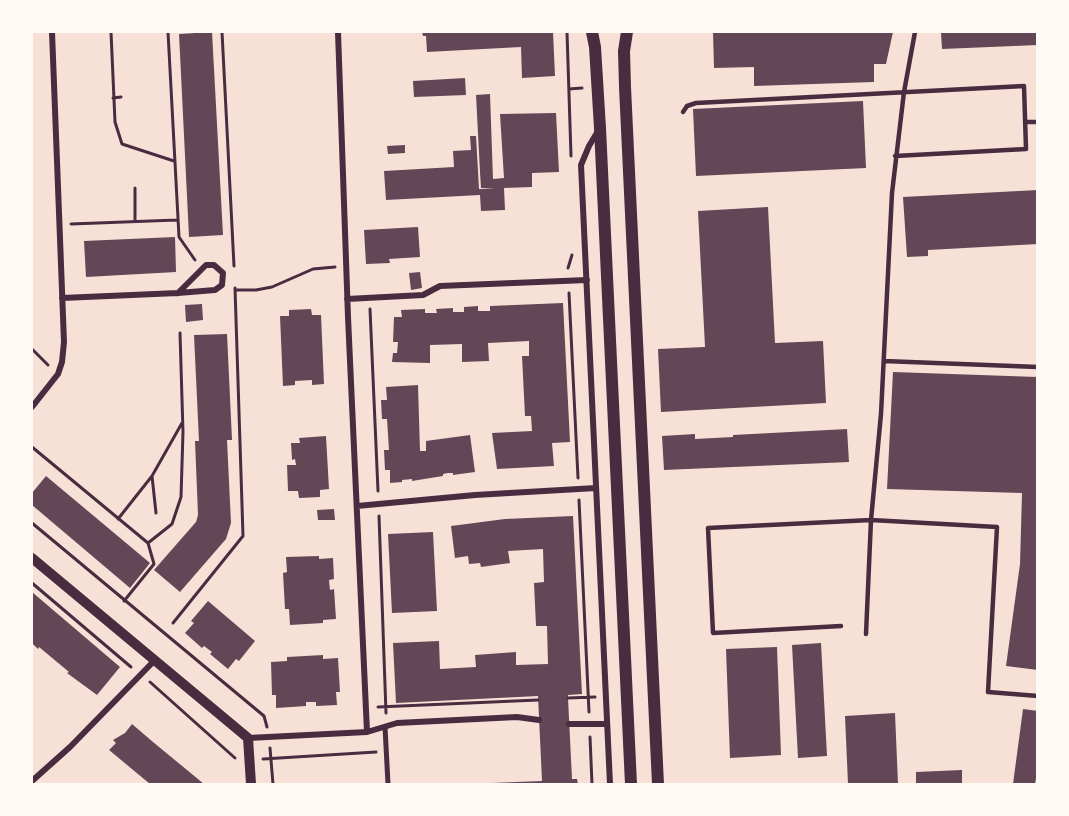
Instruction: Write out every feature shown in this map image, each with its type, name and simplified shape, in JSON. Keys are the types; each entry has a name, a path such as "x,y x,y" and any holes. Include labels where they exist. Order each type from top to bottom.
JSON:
{"main road":[{"path":"592,32 600,128 631,784"},
{"path":"627,32 624,51 625,87 658,784"}],"street":[{"path":"32,407 58,374 64,342 52,32"},
{"path":"338,32 367,732"},
{"path":"600,128 588,146 581,165 610,784"},
{"path":"62,298 178,293 215,290 222,285 223,273 210,265 201,268 178,293"},
{"path":"348,299 423,295 440,286 587,279"},
{"path":"357,506 475,495 596,488"},
{"path":"32,558 248,738 367,732 397,723 508,717 540,720"},
{"path":"32,781 70,747 154,661"},
{"path":"569,724 607,724"},
{"path":"386,727 388,784"},
{"path":"248,738 251,784"}],"lane":[{"path":"866,634 871,520 881,414 895,156 915,32"},
{"path":"683,112 687,106 696,103 1024,86 1026,149 895,156"},
{"path":"1026,122 1038,122"},
{"path":"884,361 1038,367"},
{"path":"841,626 713,633 708,528 871,520 997,527 988,692 1038,696"}],"path":[{"path":"111,32 115,122 122,144 174,161"},
{"path":"168,32 179,237 201,268"},
{"path":"222,32 234,266"},
{"path":"567,32 571,156"},
{"path":"113,98 121,97"},
{"path":"135,188 135,221"},
{"path":"60,224 177,220"},
{"path":"574,245 568,267 592,784"},
{"path":"236,290 256,290 272,286 313,269 347,266"},
{"path":"173,623 243,536 235,278"},
{"path":"148,543 172,524 181,497 183,422 180,333"},
{"path":"32,350 58,374"},
{"path":"118,519 152,476 183,422"},
{"path":"32,447 148,543 154,564 124,601"},
{"path":"152,476 156,513"},
{"path":"32,523 264,717 270,737 273,784"},
{"path":"568,698 606,696"},
{"path":"367,708 538,700"},
{"path":"271,759 387,751"}],"building":[{"path":"212,32 223,235 189,237 179,34"},
{"path":"422,32 553,32 555,76 522,78 521,47 427,52 426,36 423,36"},
{"path":"713,32 893,32 886,64 874,64 874,82 754,86 754,67 714,68"},
{"path":"941,32 1038,32 1038,45 942,49"},
{"path":"465,78 466,95 414,97 413,81"},
{"path":"490,94 493,179 504,178 500,114 556,113 559,172 532,173 532,187 504,188 505,210 481,211 480,195 386,200 384,171 454,167 453,151 471,150 470,136 476,136 479,189 495,189 481,188 480,172 476,95"},
{"path":"863,101 866,168 696,176 693,109"},
{"path":"405,145 405,153 388,154 387,146"},
{"path":"1038,190 1038,244 928,250 928,256 907,257 903,197"},
{"path":"768,207 775,343 823,341 826,403 661,412 658,349 705,347 698,211"},
{"path":"418,227 420,257 389,259 390,263 366,264 364,230"},
{"path":"175,237 176,272 86,277 84,241"},
{"path":"420,272 422,288 411,290 409,273"},
{"path":"563,303 570,442 552,443 554,466 497,469 492,433 532,431 531,416 525,416 522,356 529,356 529,341 488,343 489,361 462,362 462,344 430,345 430,363 392,362 393,353 397,353 398,342 393,342 394,317 402,317 401,310 425,309 425,313 437,313 436,309 453,308 453,312 464,312 464,307 478,306 478,311 490,311 490,306"},
{"path":"202,304 203,320 186,322 185,305"},
{"path":"311,309 312,315 321,315 324,384 312,385 312,380 295,381 295,385 283,386 280,316 289,316 289,310"},
{"path":"227,334 232,440 227,440 231,523 226,539 180,592 154,570 196,522 198,515 195,441 199,441 194,335"},
{"path":"893,372 1038,377 1038,670 1006,666 1020,564 1022,493 887,489"},
{"path":"418,385 420,451 426,451 426,441 470,435 475,472 453,475 453,473 448,473 443,476 390,483 390,470 385,470 384,450 389,450 387,419 382,419 381,400 387,400 386,387"},
{"path":"847,429 849,462 664,470 662,436 695,434 695,439"},
{"path":"326,436 329,489 320,490 320,497 299,498 298,491 288,491 287,465 296,465 295,459 292,460 291,443 300,443 299,438"},
{"path":"46,476 150,563 130,588 32,505 32,493"},
{"path":"334,509 335,520 318,520 317,510"},
{"path":"573,516 582,694 568,695 568,698 572,779 577,779 578,784 491,784 542,781 538,696 396,703 393,643 439,641 440,669 476,667 475,655 516,652 516,665 548,664 547,626 536,626 534,583 544,582 543,549 508,551 510,563 481,567 480,563 469,564 468,556 455,558 451,526 505,519"},
{"path":"433,532 437,611 392,613 388,534"},
{"path":"319,556 319,559 333,558 334,579 329,580 330,590 334,589 336,619 323,620 323,623 290,625 289,609 285,609 283,573 287,572 286,557"},
{"path":"32,592 120,667 97,695 32,643"},
{"path":"208,601 255,641 239,661 236,659 228,669 210,654 212,652 204,646 202,648 185,633 194,623 191,621"},
{"path":"821,643 827,756 798,758 792,645"},
{"path":"777,647 781,755 730,758 726,649"},
{"path":"323,655 323,659 338,658 340,692 336,692 337,705 316,706 316,702 306,702 306,706 276,708 276,695 272,695 271,662 287,661 287,657"},
{"path":"1023,709 1038,711 1038,767 1035,784 1013,784"},
{"path":"895,713 898,784 848,784 845,716"},
{"path":"132,724 204,784 150,784 109,750 116,743 113,740 125,733"},
{"path":"962,770 962,784 916,784 916,772"}]}
